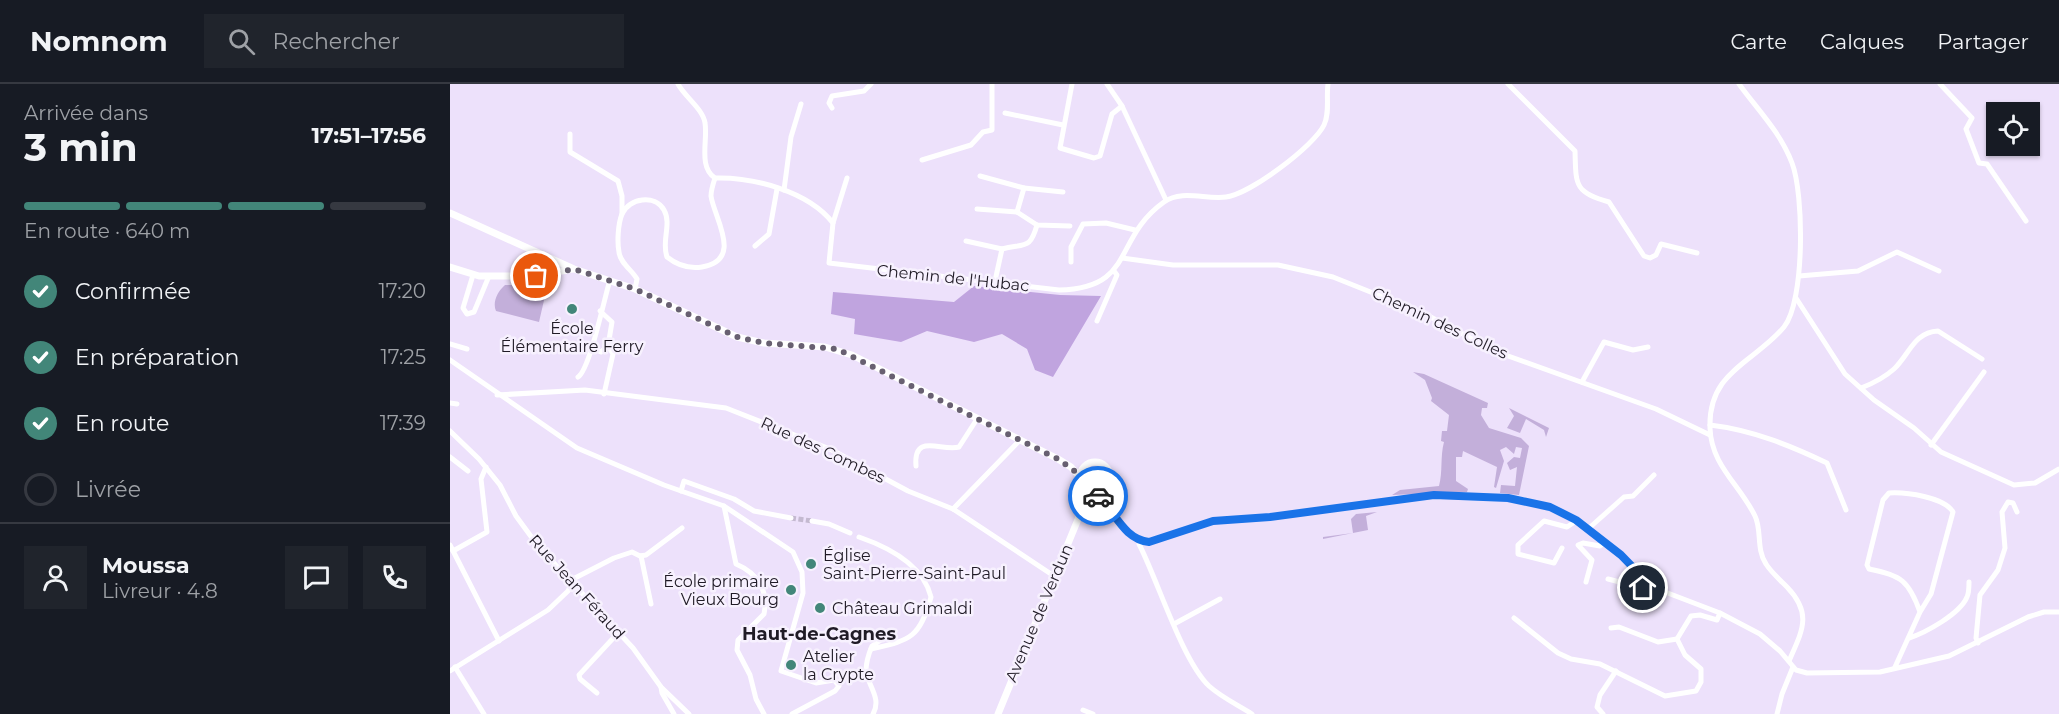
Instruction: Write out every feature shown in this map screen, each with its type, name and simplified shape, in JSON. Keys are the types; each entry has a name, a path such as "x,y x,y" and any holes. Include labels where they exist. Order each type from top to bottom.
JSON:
{"main road":[{"path":"450,213 574,269 635,289 737,337 764,343 837,349 1071,466 1080,477 1084,487 1099,491 1110,476 1108,468 1098,462 1086,464 1058,459"},
{"path":"542,274 548,269 548,256"},
{"path":"450,267 489,276 542,274 574,269"},
{"path":"1080,477 1086,464"},
{"name":"Avenue de Verdun","path":"1083,509 1084,487"},
{"name":"Avenue de Verdun","path":"998,714 1083,509 1099,491"}],"street":[{"path":"622,214 633,202 639,200 647,199 659,204 666,215 664,244 667,257 683,266 705,267 719,257 725,240 712,198 715,178 706,165 704,118 678,84"},
{"path":"832,108 829,103 831,96 864,91 871,84"},
{"path":"922,160 971,145 983,132 992,130 992,84"},
{"path":"1072,84 1060,148 1094,158 1100,156 1112,114 1122,106"},
{"path":"1107,84 1122,106 1166,200"},
{"path":"1097,321 1117,275 1114,271 1135,230 1166,200 1186,195 1226,197 1257,185 1321,131 1327,117 1328,84"},
{"path":"1508,84 1575,151 1576,183 1579,189 1589,196 1609,202 1644,256 1650,258 1656,255 1661,244 1697,253"},
{"path":"1739,84 1776,133 1792,165 1799,228 1799,276 1793,312 1783,329 1739,365 1713,398 1710,435 1714,450 1726,474 1757,520 1758,542 1764,562 1795,596 1802,608 1803,625 1789,661"},
{"path":"1940,84 1972,118 1966,129 1979,163 1987,164 2026,221"},
{"path":"755,246 769,234 781,190 791,137 801,104"},
{"path":"1005,113 1063,125"},
{"path":"570,134 570,152 618,181 622,196 618,251 620,258 637,279 635,289"},
{"path":"980,176 1024,188 1063,192"},
{"path":"715,178 781,190 807,201 832,222"},
{"name":"Chemin de l'Hubac","path":"848,178 832,222 827,257 829,263 834,265 995,281 1059,290 1099,283 1114,271"},
{"path":"1017,212 1024,188"},
{"path":"977,209 1017,212 1037,225 1070,226"},
{"path":"1071,262 1071,247 1083,225 1107,223 1135,230"},
{"name":"Chemin de l'Hubac","path":"1002,249 1029,245 1033,242 1037,225"},
{"path":"966,241 1002,249 995,281"},
{"path":"1799,276 1858,271 1897,252 1939,271"},
{"name":"Chemin des Colles","path":"1122,258 1173,265 1278,265 1333,277 1423,313 1490,349 1656,409 1710,435"},
{"path":"473,274 463,308 467,314 474,312 489,276"},
{"path":"578,377 583,374 592,348 610,280"},
{"path":"1796,298 1838,364 1861,388 1931,445 2014,485 2035,483 2059,469"},
{"path":"592,348 602,352 608,346 612,322 600,311"},
{"path":"1861,388 1882,379 1904,357 1911,345 1930,331 1938,331 1982,359"},
{"path":"1582,381 1604,342 1633,350 1648,347"},
{"path":"450,344 467,349"},
{"path":"604,394 612,354 608,346"},
{"path":"450,360 497,395 577,448 681,491 724,506 793,552 800,567 803,592 781,671 812,682 834,680 838,684 835,691 792,714"},
{"path":"1931,445 1984,372"},
{"name":"Rue des Combes","path":"497,395 585,390 726,408 830,449 908,491 953,509 1054,576"},
{"path":"916,466 917,455 924,447 933,445 953,449 961,446 977,419"},
{"path":"1710,425 1731,428 1786,444 1827,463 1846,510"},
{"name":"Rue Jean Féraud","path":"450,431 486,467 500,485 526,532 571,585 618,633 662,687"},
{"path":"953,509 1020,440"},
{"path":"450,457 468,471"},
{"path":"486,467 481,480 487,532 452,548 499,641"},
{"path":"1588,529 1624,497 1633,496 1654,475"},
{"path":"681,491 684,482 734,499 754,511 791,518"},
{"path":"1099,491 1113,516"},
{"path":"1099,491 1107,504"},
{"path":"1895,668 1920,612 1931,594 1953,512 1944,503 1899,492 1889,493 1883,500 1867,565 1869,569 1899,577 1916,600 1920,612"},
{"path":"1083,509 1095,506 1113,516 1140,540 1149,542 1213,521 1270,517 1434,495 1524,501 1550,507 1576,520 1606,542 1652,587 1720,613 1760,634 1793,667 1801,672 1814,674 1880,672 1952,655 2037,613 2059,612"},
{"path":"1978,643 1976,638 1980,595 1998,570 2005,548 2002,512 2008,502 2013,503 2017,512"},
{"path":"724,506 736,564 751,571 764,594 764,614 738,640 737,650 750,675 756,699 764,714"},
{"path":"1562,548 1554,563 1518,554 1518,545 1544,521 1567,526 1576,520"},
{"path":"812,521 829,524 850,533"},
{"path":"641,556 660,546 682,528"},
{"path":"859,537 903,557 921,576 931,597 915,634 910,639 871,649"},
{"path":"1140,540 1174,624 1196,668 1208,686 1251,714"},
{"path":"1149,542 1149,560"},
{"path":"1586,582 1592,560 1578,545 1583,543 1600,546 1606,542"},
{"path":"484,714 453,669 548,610 561,598 575,578 619,555 632,552 641,556"},
{"path":"641,556 651,604"},
{"path":"1608,579 1643,588 1652,587"},
{"path":"1909,638 1927,632 1958,609 1967,597 1969,582"},
{"path":"1174,624 1220,599"},
{"path":"1611,628 1619,627 1658,642 1677,639 1691,616 1700,615 1717,620 1720,613"},
{"path":"1514,618 1558,653 1616,671 1665,696 1695,691 1701,682 1701,669 1685,655 1677,639"},
{"path":"597,693 580,679 579,675 618,633"},
{"path":"873,714 877,702 866,669 874,644 887,636"},
{"path":"1778,714 1782,694 1793,667"},
{"path":"1603,714 1597,706 1600,695 1616,671"},
{"path":"662,687 662,693 674,714"},
{"path":"662,687 689,714"},
{"path":"1083,710 1093,714"}],"shaded area":[{"path":"505,285 526,285 528,290 524,291 545,296 539,322 496,311 496,297"},
{"path":"974,286 1060,295 1101,296 1053,377 1035,370 1027,349 1002,334 974,342 927,331 901,342 854,334 855,319 831,314 833,292 954,302"},
{"path":"1413,372 1424,374 1488,403 1487,408 1482,408 1481,415 1489,428 1521,438 1529,446 1519,495 1500,493 1501,485 1515,486 1517,467 1510,470 1507,463 1514,457 1520,458 1522,448 1516,447 1514,454 1506,447 1500,450 1504,461 1496,488 1494,487 1497,467 1463,451 1462,457 1456,457 1456,481 1468,489 1467,492 1392,495 1400,490 1439,486 1444,442 1441,441 1442,431 1447,431 1449,415 1431,401 1425,380"},
{"path":"1509,408 1549,428 1546,437 1544,430 1526,419 1520,433 1507,428 1514,416"},
{"path":"1377,512 1366,516 1368,530 1353,533 1351,519 1356,514"},
{"path":"1353,533 1323,539 1323,537"}],"tunnel":[{"path":"791,518 812,521"}],"way so far":[{"path":"536,276 557,270 574,269 635,289 737,337 764,343 837,349 1071,466 1085,488 1098,496"}],"place":[{"name":"École Élémentaire Ferry","path":"572,309"},
{"name":"Église Saint-Pierre-Saint-Paul","path":"811,564"},
{"name":"École primaire Vieux Bourg","path":"791,590"},
{"name":"Château Grimaldi","path":"820,608"},
{"name":"Atelier la Crypte","path":"791,665"}],"district":[{"name":"Haut-de-Cagnes","path":"819,634"}],"route":[{"path":"1098,496 1107,504 1119,523 1144,542 1154,542 1191,526 1213,521 1270,517 1417,496 1508,498 1550,507 1576,520 1621,555 1652,587 1643,588"}]}
